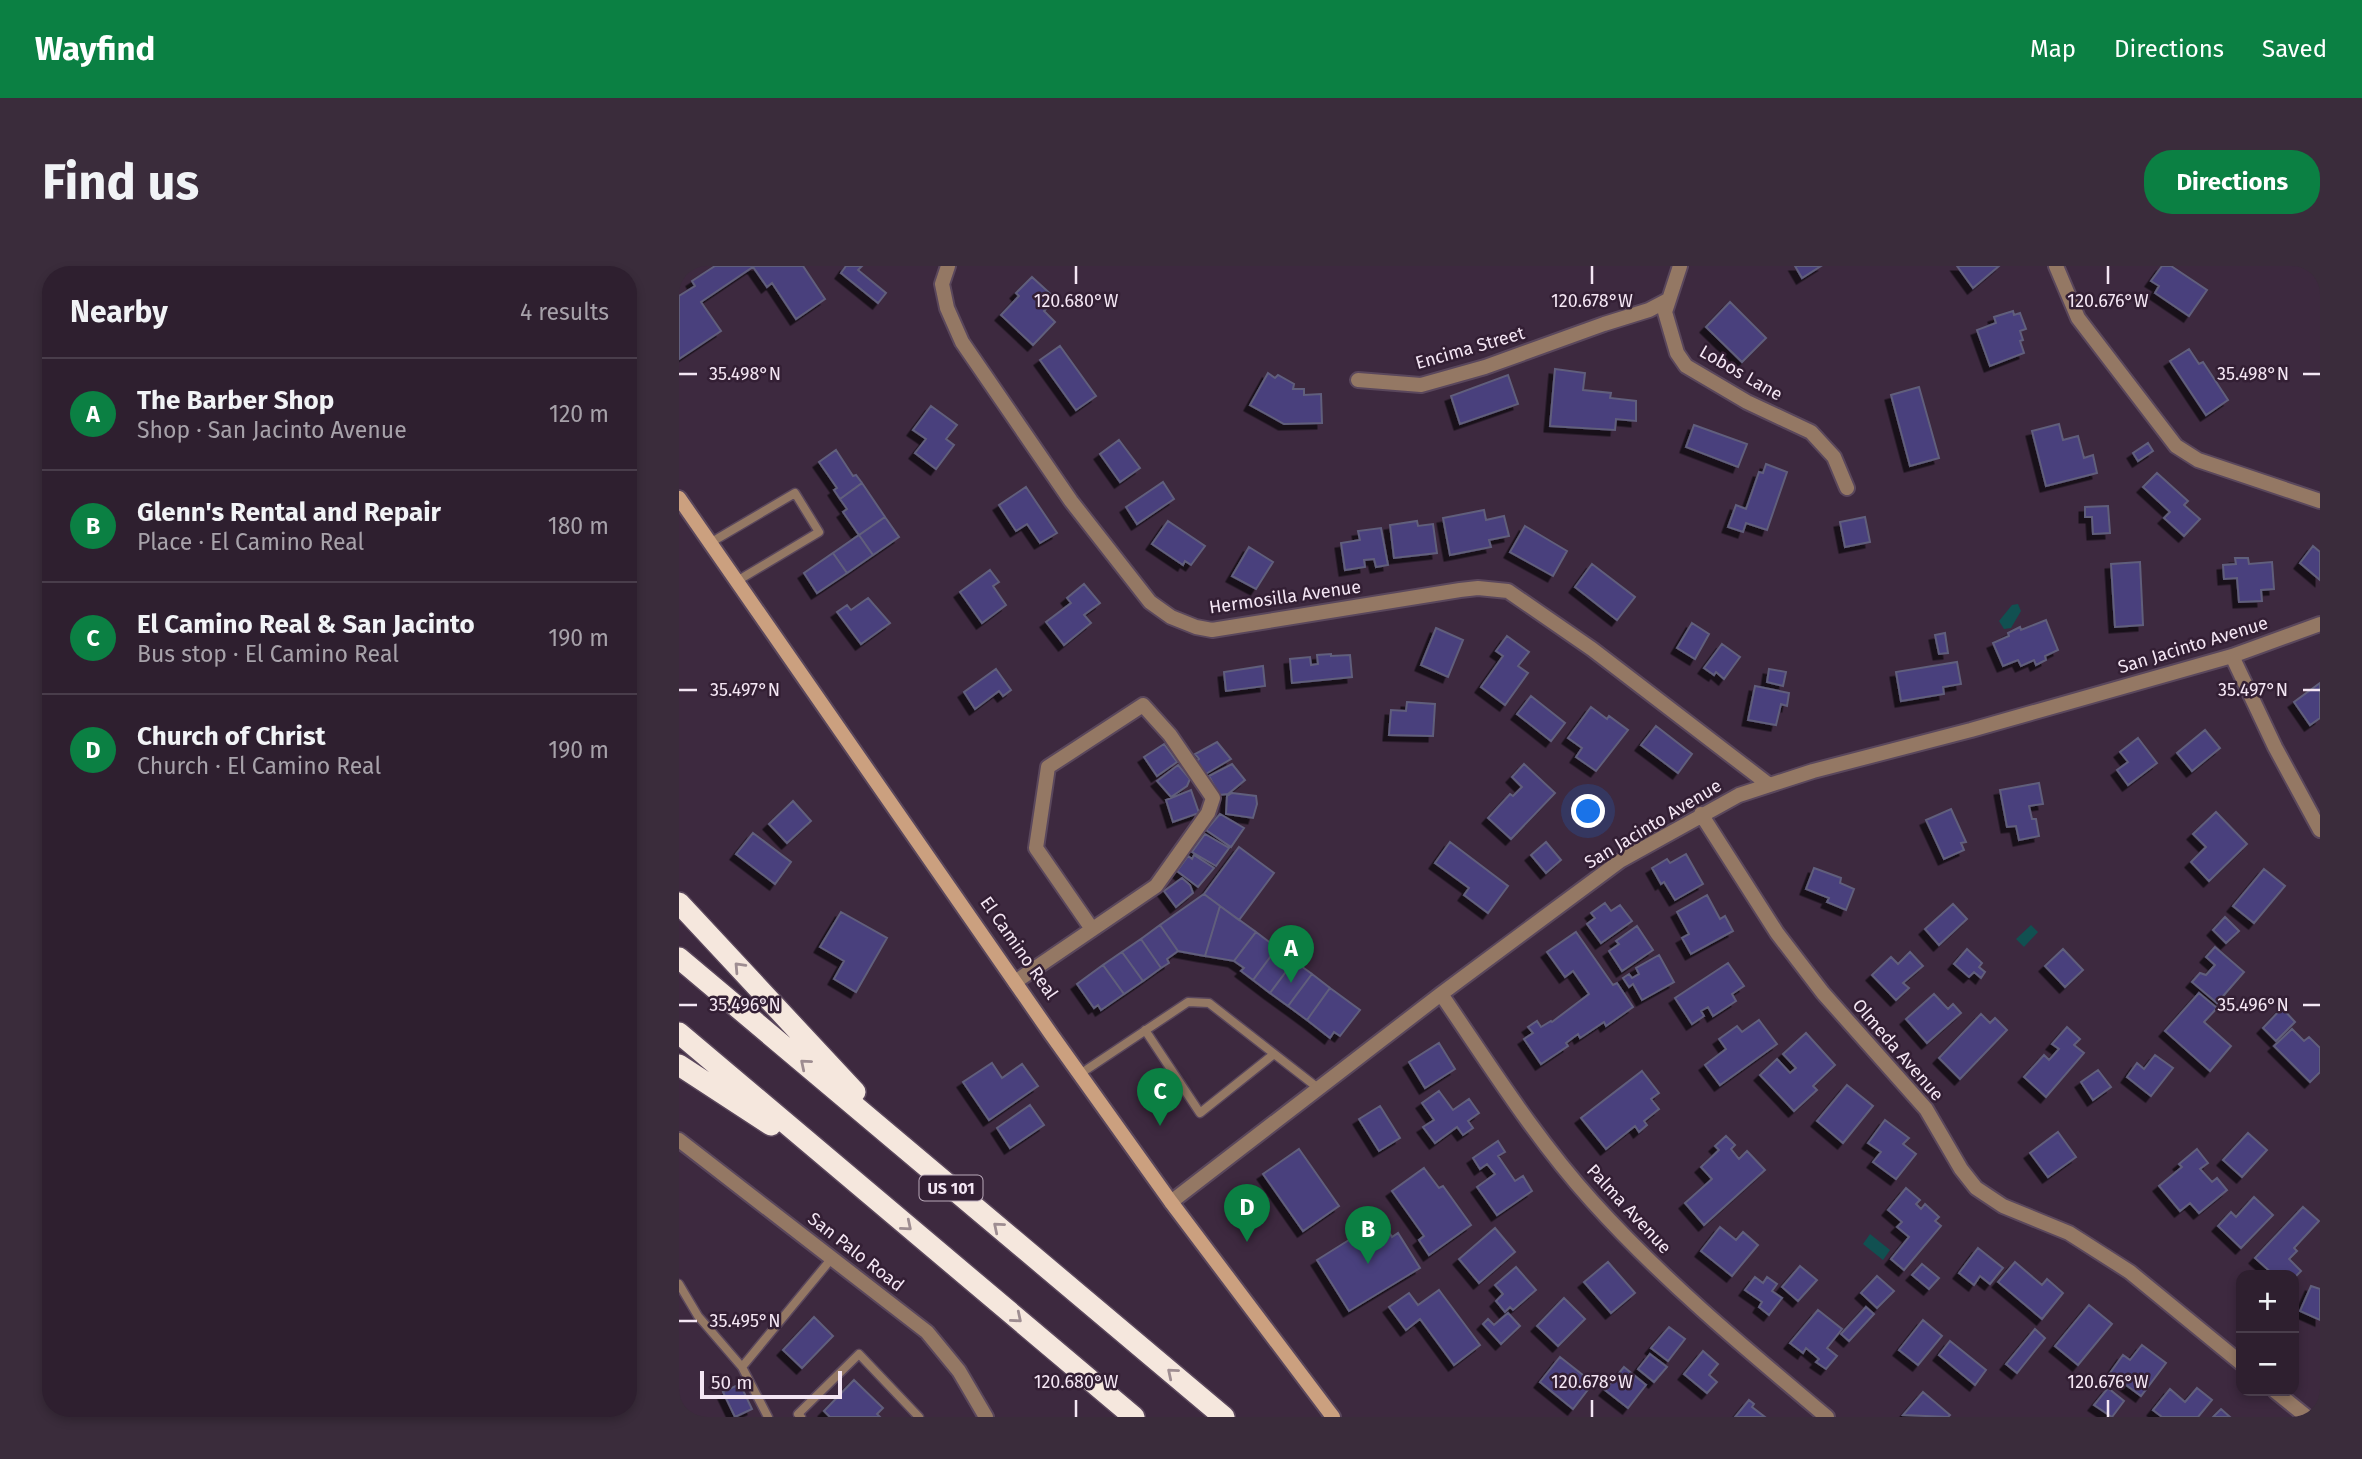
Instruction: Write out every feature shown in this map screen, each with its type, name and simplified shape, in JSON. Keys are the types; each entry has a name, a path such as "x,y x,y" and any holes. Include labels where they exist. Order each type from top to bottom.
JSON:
{"highway":[{"path":"679,903 919,1160"},
{"name":"US 101","path":"679,958 1224,1417"},
{"path":"679,1033 1134,1417"},
{"path":"679,1065 855,1181"}],"main road":[{"name":"El Camino Real","path":"679,498 1171,1202 1333,1417"}],"street":[{"name":"Hermosilla Avenue","path":"948,266 942,284 947,308 961,342 1071,501 1150,602 1171,617 1212,630 1460,590 1478,588 1508,591 1592,649 1769,784"},
{"name":"Lobos Lane","path":"1680,266 1665,312 1677,353 1686,366 1747,402 1811,432 1834,457 1847,488"},
{"path":"2056,266 2078,318 2176,446 2198,460 2320,501"},
{"name":"Encima Street","path":"1358,380 1421,385 1485,367 1650,310 1668,300"},
{"name":"San Jacinto Avenue","path":"1171,1202 1441,994 1620,861 1738,795 1769,784 2232,656 2320,624"},
{"path":"2232,656 2275,747 2320,830"},
{"path":"1015,982 1156,886 1208,813 1213,798 1170,735 1143,705 1048,767 1036,848 1092,929"},
{"name":"Olmeda Avenue","path":"1701,814 1777,933 1823,993 1926,1108 1961,1169 1976,1188 2003,1206 2069,1233 2130,1272 2236,1359"},
{"name":"Palma Avenue","path":"1441,994 1546,1145 1591,1200 1643,1255 1734,1339 1827,1417"},
{"name":"San Palo Road","path":"679,1140 927,1332 959,1371 986,1417"},
{"path":"2281,1396 2307,1417"}],"lane":[{"path":"710,543 795,493 819,532 737,581"},
{"path":"1080,1074 1188,1002 1209,1003 1318,1088"},
{"path":"1145,1030 1201,1113 1274,1054"},
{"path":"742,1367 832,1258"},
{"path":"679,1284 698,1317 742,1367 768,1417"},
{"path":"801,1417 798,1414 859,1354 919,1417"}],"shaded area":[{"path":"2018,604 2021,611 2011,628 2004,629 1999,621 2012,605"},
{"path":"2031,925 2038,932 2024,947 2016,939"},
{"path":"1870,1234 1890,1250 1883,1260 1863,1244"}],"building":[{"path":"715,266 803,266 825,299 796,319 772,283 767,287 753,267 701,302 721,331 679,359 679,296 695,286 692,281"},
{"path":"846,266 862,266 858,270 886,293 878,303 841,273"},
{"path":"1795,266 1821,266 1802,278"},
{"path":"1957,266 1999,266 1973,288"},
{"path":"2162,266 2171,266 2207,290 2189,316 2155,293 2159,286 2151,281"},
{"path":"1032,277 1056,299 1044,311 1055,322 1033,345 1001,315 1019,296 1016,293"},
{"path":"1730,302 1766,338 1742,362 1706,327"},
{"path":"2013,311 2014,315 2020,313 2026,329 2020,331 2024,353 1990,366 1977,330 1996,323 1994,317"},
{"path":"1060,346 1096,396 1076,410 1040,360"},
{"path":"2189,349 2199,364 2203,362 2228,400 2206,415 2170,361"},
{"path":"1555,369 1585,373 1583,390 1611,393 1610,398 1636,401 1636,421 1616,419 1615,430 1550,426"},
{"path":"1268,373 1294,384 1293,389 1304,389 1304,395 1321,394 1322,423 1284,424 1250,405"},
{"path":"1508,375 1518,404 1460,424 1451,396"},
{"path":"1919,387 1939,458 1910,466 1891,395"},
{"path":"931,406 957,425 946,439 954,445 936,469 915,453 926,439 913,430"},
{"path":"2059,424 2063,440 2078,436 2084,458 2093,455 2097,473 2046,486 2032,431"},
{"path":"1694,425 1747,444 1738,467 1686,447"},
{"path":"1119,440 1140,468 1120,482 1100,454"},
{"path":"2148,443 2153,451 2138,461 2133,453"},
{"path":"836,450 853,476 856,475 862,483 840,499 834,490 837,488 819,462"},
{"path":"1766,464 1787,472 1767,530 1746,523 1743,532 1728,527 1736,505 1746,509 1759,472 1763,473"},
{"path":"2157,473 2188,501 2184,505 2200,519 2184,536 2164,518 2170,512 2143,487"},
{"path":"1163,482 1174,499 1137,524 1126,507"},
{"path":"862,483 885,517 859,535 843,512 847,509 840,499"},
{"path":"1026,487 1057,533 1040,543 1027,524 1016,531 999,505"},
{"path":"2108,506 2110,533 2093,534 2092,517 2085,517 2085,507"},
{"path":"1484,510 1486,520 1504,516 1509,536 1489,540 1491,547 1450,555 1443,518"},
{"path":"885,517 899,537 873,555 859,535"},
{"path":"1865,517 1870,542 1845,547 1840,522"},
{"path":"1168,521 1205,546 1191,565 1185,561 1183,565 1152,544"},
{"path":"1417,521 1418,526 1433,524 1437,553 1394,558 1390,525"},
{"path":"1525,526 1567,551 1553,576 1510,552"},
{"path":"1381,528 1388,565 1376,567 1374,559 1364,560 1365,567 1345,570 1341,543 1360,540 1358,531"},
{"path":"859,535 873,555 847,573 833,553"},
{"path":"2313,546 2320,552 2320,580 2300,563"},
{"path":"1249,547 1273,562 1256,589 1232,576"},
{"path":"833,553 847,573 817,593 804,573"},
{"path":"2235,558 2248,558 2249,564 2272,562 2274,589 2261,590 2262,601 2239,602 2237,578 2224,579 2223,565 2236,564"},
{"path":"2140,562 2143,625 2115,627 2111,564"},
{"path":"1592,564 1635,597 1617,620 1575,587"},
{"path":"990,570 999,582 993,586 1006,605 982,623 960,592"},
{"path":"1084,584 1100,603 1084,615 1091,623 1064,645 1046,622 1071,603 1067,598"},
{"path":"868,598 890,623 861,644 837,612 847,605 851,610"},
{"path":"2046,620 2058,650 2045,656 2046,660 2036,665 2034,660 2021,666 2018,660 2003,666 1993,643 2009,636 2008,633 2020,627 2021,630"},
{"path":"1692,623 1709,634 1695,659 1677,648"},
{"path":"1436,628 1463,640 1448,677 1421,665"},
{"path":"1945,633 1948,653 1939,654 1935,635"},
{"path":"1507,636 1529,652 1518,666 1528,673 1505,705 1481,687 1503,656 1496,651"},
{"path":"1722,644 1740,657 1724,679 1716,672 1714,675 1704,668"},
{"path":"1317,655 1350,655 1352,677 1292,683 1290,659 1310,657 1311,665 1318,664"},
{"path":"1957,662 1961,684 1943,687 1944,694 1901,701 1896,672"},
{"path":"1263,666 1265,686 1226,691 1224,672"},
{"path":"996,669 1011,690 1003,696 999,691 975,709 964,692"},
{"path":"1769,669 1786,672 1783,686 1767,682"},
{"path":"2320,683 2320,718 2310,725 2294,702"},
{"path":"1755,686 1789,693 1787,706 1781,704 1776,725 1748,720"},
{"path":"1531,696 1565,723 1551,741 1517,714"},
{"path":"1407,702 1435,704 1433,736 1389,735 1391,710 1406,711"},
{"path":"1591,707 1628,730 1596,771 1576,757 1582,748 1568,738"},
{"path":"1656,726 1692,754 1678,773 1641,745"},
{"path":"2205,730 2220,748 2192,771 2177,753"},
{"path":"2138,738 2157,763 2128,785 2117,770 2128,762 2120,752"},
{"path":"1217,742 1231,759 1204,775 1196,762 1199,759 1195,754"},
{"path":"1164,744 1177,762 1157,776 1144,757"},
{"path":"1232,764 1245,780 1228,794 1219,795 1209,776"},
{"path":"1524,764 1555,793 1511,839 1488,818 1510,794 1513,796 1522,787 1512,777"},
{"path":"1178,765 1190,779 1187,786 1171,797 1157,781"},
{"path":"2039,783 2043,804 2029,806 2032,819 2036,819 2039,836 2019,840 2016,826 2007,827 2000,790"},
{"path":"1191,790 1199,813 1173,822 1166,800"},
{"path":"1232,793 1256,796 1253,818 1226,814 1227,796"},
{"path":"793,801 811,821 787,843 769,824"},
{"path":"1951,809 1966,842 1961,843 1964,850 1944,859 1926,820"},
{"path":"2216,812 2247,844 2209,881 2191,862 2206,847 2193,834"},
{"path":"1220,814 1244,828 1231,847 1206,830"},
{"path":"753,833 791,862 775,884 736,854"},
{"path":"1205,834 1229,848 1216,866 1192,852"},
{"path":"1450,842 1508,886 1488,913 1464,895 1469,888 1435,863"},
{"path":"1546,842 1561,860 1546,873 1531,855"},
{"path":"1239,847 1274,873 1239,920 1204,894"},
{"path":"1686,854 1703,884 1675,900 1652,868 1667,859 1670,863"},
{"path":"1194,855 1214,868 1198,887 1177,871 1188,856 1192,859"},
{"path":"1814,868 1841,878 1840,883 1854,889 1846,910 1827,902 1829,898 1806,889"},
{"path":"2264,869 2285,886 2254,923 2233,906"},
{"path":"1182,878 1190,885 1193,893 1176,907 1164,891"},
{"path":"1204,894 1220,906 1205,956 1178,951 1160,925"},
{"path":"1707,895 1720,919 1725,916 1733,931 1691,954 1682,938 1689,934 1677,912"},
{"path":"1605,903 1611,911 1620,905 1632,921 1601,943 1587,924 1595,918 1591,913"},
{"path":"1953,904 1967,919 1939,945 1925,929"},
{"path":"1220,906 1256,932 1234,961 1205,956"},
{"path":"841,912 887,938 856,992 834,979 844,961 820,947"},
{"path":"2225,917 2239,931 2226,943 2213,930"},
{"path":"1160,925 1178,951 1167,959 1169,963 1161,968 1141,939"},
{"path":"1637,926 1653,950 1622,971 1609,951 1619,944 1616,941"},
{"path":"1256,932 1277,948 1253,980 1241,971 1244,968 1234,961"},
{"path":"1576,932 1613,985 1617,983 1633,1007 1606,1026 1604,1022 1580,1038 1578,1034 1566,1043 1568,1046 1541,1064 1524,1039 1533,1033 1528,1027 1537,1021 1541,1027 1552,1022 1589,994 1573,971 1565,977 1547,952"},
{"path":"1141,939 1161,968 1143,981 1122,952"},
{"path":"2215,947 2244,972 2217,1003 2192,982 2200,973 2206,975 2215,965 2206,957"},
{"path":"1277,948 1294,961 1270,993 1253,980"},
{"path":"1967,949 1982,963 1979,967 1985,972 1981,978 1974,972 1969,977 1954,964"},
{"path":"2063,949 2083,970 2065,987 2045,966"},
{"path":"1122,952 1143,981 1124,994 1103,965"},
{"path":"1910,952 1923,966 1903,983 1909,988 1896,1000 1872,975 1891,957 1898,964"},
{"path":"1659,955 1674,982 1642,1000 1633,984 1629,987 1623,978 1629,974 1632,978 1639,974 1636,968"},
{"path":"1294,961 1312,974 1288,1006 1270,993"},
{"path":"1728,963 1744,986 1732,994 1736,1001 1713,1016 1708,1007 1701,1011 1704,1016 1692,1024 1675,998"},
{"path":"1103,965 1124,994 1101,1010 1098,1005 1094,1008 1077,984"},
{"path":"1312,974 1330,988 1307,1020 1288,1006"},
{"path":"1330,988 1360,1010 1340,1036 1334,1032 1330,1038 1307,1020"},
{"path":"2199,993 2217,1008 2204,1022 2231,1046 2210,1071 2165,1031"},
{"path":"1934,994 1948,1009 1953,1004 1961,1013 1927,1043 1906,1019"},
{"path":"2282,1008 2295,1022 2276,1041 2263,1028"},
{"path":"1981,1014 1990,1023 1995,1018 2007,1030 1960,1079 1939,1058"},
{"path":"1759,1020 1777,1044 1720,1085 1705,1065 1726,1049 1719,1039 1737,1026 1742,1032"},
{"path":"2067,1027 2080,1039 2074,1045 2084,1053 2046,1097 2024,1077 2044,1055 2049,1060 2059,1049 2052,1044"},
{"path":"2292,1029 2304,1041 2309,1037 2320,1048 2320,1072 2310,1082 2274,1046"},
{"path":"1806,1033 1835,1065 1813,1086 1817,1090 1794,1111 1760,1075 1777,1059 1790,1073 1796,1068 1783,1054"},
{"path":"1439,1043 1455,1069 1425,1088 1409,1062"},
{"path":"2155,1055 2173,1068 2151,1096 2127,1077 2137,1063 2144,1069"},
{"path":"992,1063 1002,1078 1022,1064 1038,1086 989,1120 963,1082"},
{"path":"2098,1070 2111,1087 2093,1100 2081,1082"},
{"path":"1642,1071 1659,1093 1651,1099 1659,1109 1644,1121 1647,1125 1639,1132 1635,1126 1606,1149 1581,1118"},
{"path":"1847,1085 1873,1106 1843,1143 1817,1121"},
{"path":"1439,1091 1453,1110 1469,1099 1479,1113 1468,1121 1473,1128 1463,1135 1457,1127 1435,1143 1423,1127 1434,1120 1422,1103"},
{"path":"1030,1105 1044,1125 1010,1148 997,1128"},
{"path":"1380,1106 1400,1138 1379,1151 1359,1119"},
{"path":"1885,1120 1909,1138 1903,1144 1916,1154 1896,1179 1873,1162 1881,1152 1868,1143"},
{"path":"2058,1132 2076,1157 2048,1177 2030,1153"},
{"path":"2248,1133 2267,1150 2242,1177 2223,1160"},
{"path":"1726,1136 1735,1145 1731,1149 1739,1159 1747,1151 1765,1170 1704,1225 1685,1203 1712,1179 1701,1167 1719,1150 1715,1146"},
{"path":"1498,1141 1505,1152 1498,1156 1515,1181 1523,1176 1532,1191 1497,1215 1477,1187 1495,1174 1487,1164 1480,1169 1473,1158"},
{"path":"1299,1149 1339,1206 1303,1231 1263,1174"},
{"path":"2197,1149 2208,1163 2200,1169 2212,1182 2217,1178 2227,1190 2199,1213 2190,1203 2180,1211 2159,1186 2182,1167 2179,1164"},
{"path":"1424,1168 1439,1188 1443,1186 1471,1225 1429,1255 1419,1240 1424,1236 1392,1191"},
{"path":"1906,1188 1920,1200 1916,1204 1921,1209 1925,1204 1939,1217 1935,1221 1941,1226 1904,1270 1891,1259 1909,1237 1897,1227 1902,1222 1888,1210"},
{"path":"2254,1197 2273,1215 2241,1248 2218,1226 2231,1212 2236,1217"},
{"path":"2303,1207 2319,1221 2294,1248 2297,1251 2289,1259 2301,1271 2299,1273 2299,1270 2268,1270 2255,1258"},
{"path":"1381,1220 1392,1237 1398,1233 1420,1268 1349,1311 1317,1260"},
{"path":"1720,1227 1736,1240 1743,1232 1758,1245 1732,1276 1701,1251"},
{"path":"1495,1228 1515,1252 1479,1283 1459,1259"},
{"path":"1978,1248 2003,1268 1990,1284 1980,1276 1974,1285 1959,1273"},
{"path":"1608,1262 1635,1293 1611,1313 1584,1282"},
{"path":"2015,1262 2042,1285 2047,1279 2063,1293 2042,1319 1998,1282"},
{"path":"1922,1264 1939,1278 1929,1289 1912,1275"},
{"path":"1800,1266 1817,1280 1798,1301 1782,1287"},
{"path":"1516,1267 1536,1290 1513,1310 1510,1307 1505,1312 1496,1301 1503,1294 1495,1285"},
{"path":"1877,1276 1894,1291 1877,1308 1861,1293"},
{"path":"1755,1277 1763,1283 1767,1277 1777,1284 1772,1291 1782,1298 1769,1315 1759,1307 1762,1302 1745,1290"},
{"path":"2311,1286 2320,1289 2320,1320 2300,1311"},
{"path":"1439,1290 1480,1345 1454,1365 1420,1319 1406,1330 1389,1307 1409,1293 1418,1305"},
{"path":"1564,1298 1585,1319 1558,1346 1537,1326"},
{"path":"2089,1305 2112,1324 2078,1365 2055,1346"},
{"path":"1866,1307 1874,1314 1849,1341 1841,1334"},
{"path":"1818,1310 1842,1329 1827,1348 1837,1356 1826,1369 1816,1362 1819,1359 1806,1348 1803,1353 1790,1343"},
{"path":"1508,1313 1520,1326 1501,1344 1483,1324 1488,1319 1494,1325"},
{"path":"814,1317 833,1336 802,1368 783,1350"},
{"path":"1923,1320 1942,1336 1918,1365 1899,1350"},
{"path":"1669,1327 1685,1339 1668,1361 1651,1348"},
{"path":"2035,1329 2045,1338 2017,1373 2006,1364"},
{"path":"1950,1341 1986,1370 1975,1385 1939,1355"},
{"path":"2142,1345 2166,1363 2141,1396 2110,1373 2123,1355 2130,1360"},
{"path":"1703,1351 1718,1364 1709,1375 1717,1382 1707,1393 1684,1374"},
{"path":"1650,1354 1667,1367 1654,1382 1638,1369"},
{"path":"1560,1357 1593,1383 1573,1409 1540,1382"},
{"path":"1624,1367 1646,1385 1628,1408 1605,1390"},
{"path":"854,1380 883,1408 877,1414 880,1417 830,1417 824,1411"},
{"path":"740,1384 752,1409 735,1417 723,1392"},
{"path":"2108,1388 2124,1401 2112,1417 2094,1405"},
{"path":"2197,1388 2212,1400 2198,1417 2162,1417 2153,1410 2170,1389 2185,1402"},
{"path":"1923,1392 1950,1415 1903,1415"},
{"path":"1749,1400 1754,1404 1752,1407 1765,1417 1735,1417"},
{"path":"2221,1409 2230,1417 2213,1417"}],"place":[{"name":"The Barber Shop","path":"1291,983"},
{"name":"El Camino Real & San Jacinto","path":"1160,1126"},
{"name":"Church of Christ","path":"1247,1242"},
{"name":"Glenn's Rental and Repair","path":"1368,1264"}]}
